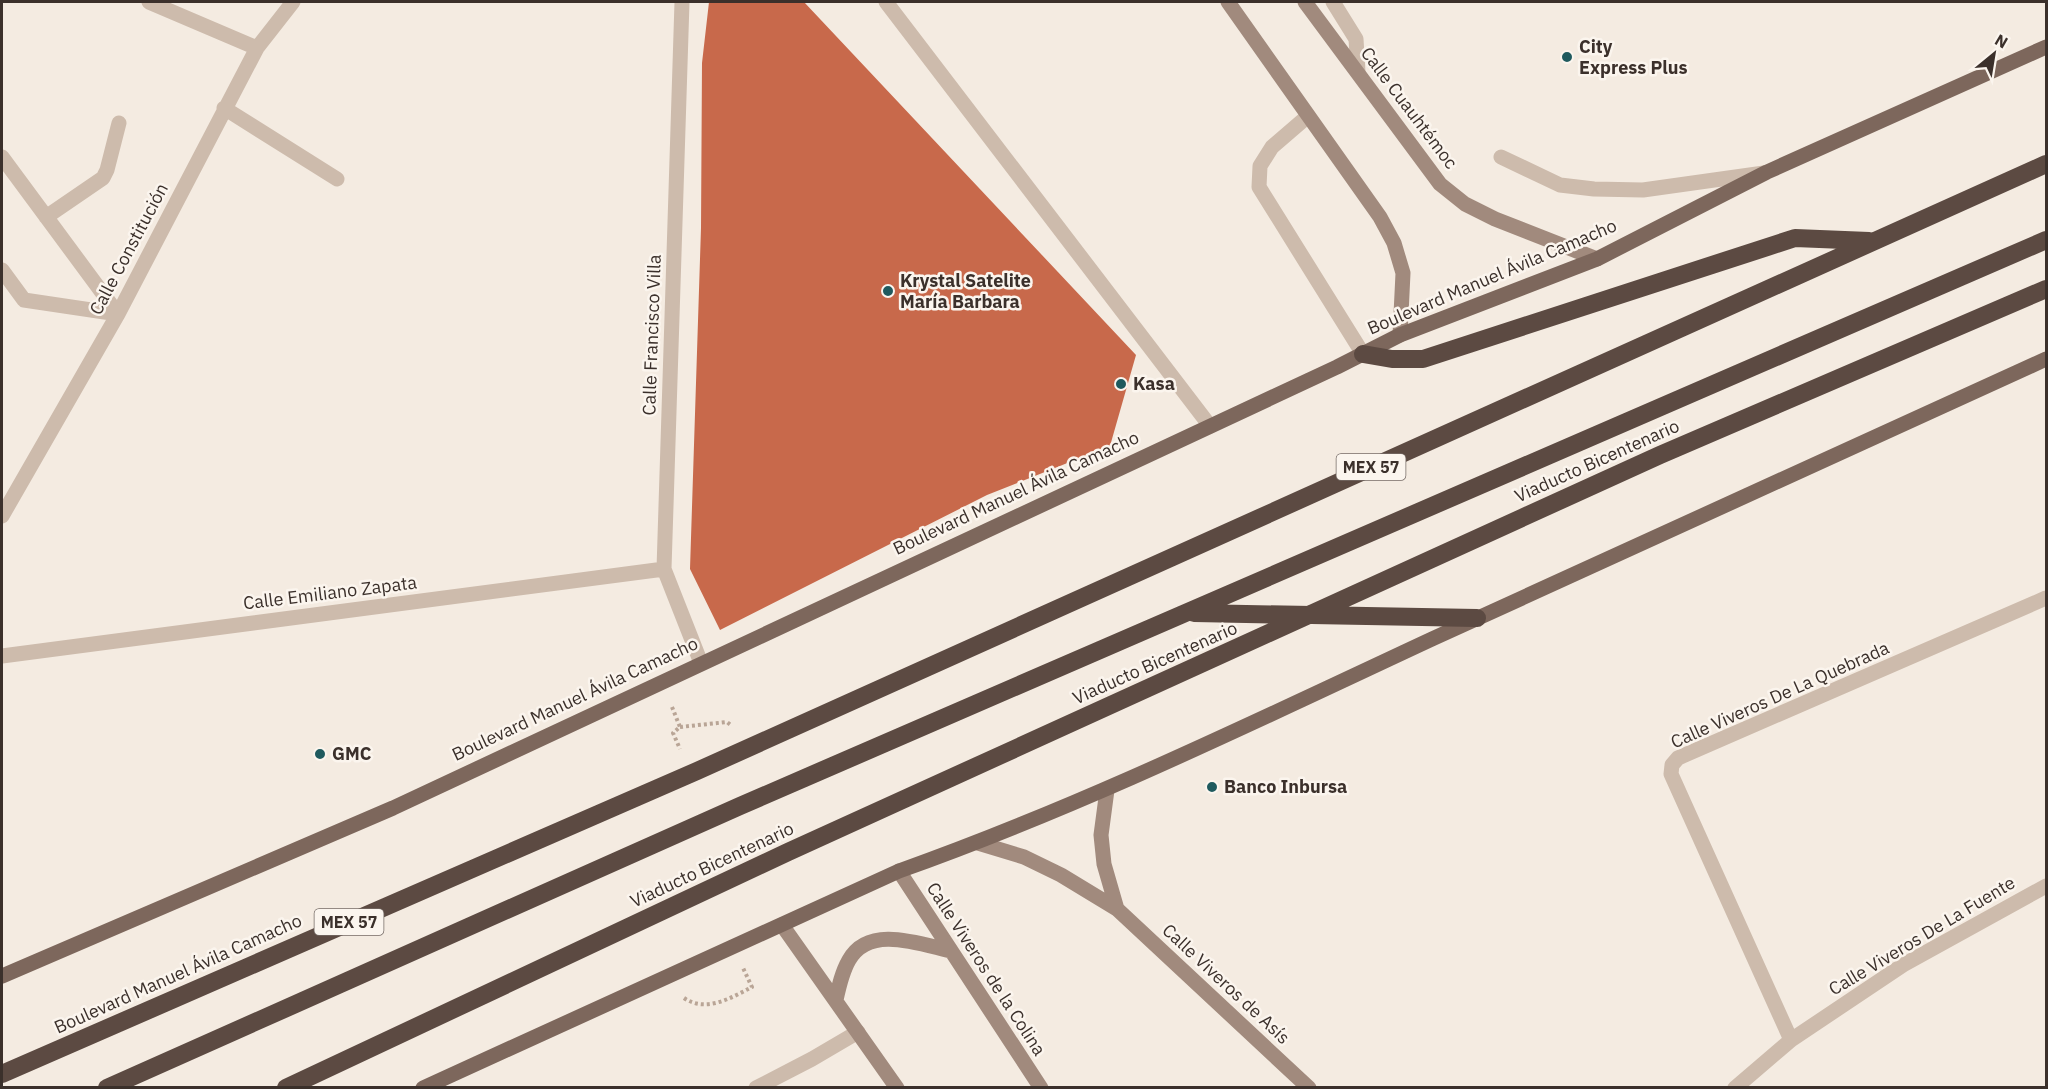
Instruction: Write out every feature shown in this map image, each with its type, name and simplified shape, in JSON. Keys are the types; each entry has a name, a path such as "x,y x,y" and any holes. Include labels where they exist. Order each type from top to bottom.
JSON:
{"highway":[{"name":"Boulevard Manuel Ávila Camacho","path":"2,1074 697,771 2046,164"},
{"path":"1363,354 1392,359 1423,359 1795,237 1873,241"},
{"name":"MEX 57","path":"107,1088 740,806 2046,240"},
{"name":"Viaducto Bicentenario","path":"286,1088 788,852 1638,465 2046,289"},
{"path":"1186,613 1477,618"}],"main road":[{"name":"Boulevard Manuel Ávila Camacho","path":"2,976 393,808 1400,335 1598,259 1767,172 2046,47"},
{"path":"423,1088 899,872 978,843 1107,790 1477,618 2046,359"}],"street":[{"path":"149,2 257,48"},
{"name":"Calle Constitución","path":"2,516 118,314 257,48 293,2"},
{"path":"669,2 682,7"},
{"path":"886,2 1210,426"},
{"path":"1228,2 1380,217 1394,243 1403,273 1400,335"},
{"name":"Calle Cuauhtémoc","path":"1305,2 1440,184 1465,204 1501,222 1598,259"},
{"path":"1333,2 1356,39 1358,72"},
{"name":"Calle Francisco Villa","path":"682,7 664,568 702,663"},
{"path":"224,108 337,178"},
{"path":"1308,116 1272,147 1260,166 1259,187 1363,354"},
{"path":"46,217 103,177 107,170 119,123"},
{"path":"2,157 118,314"},
{"path":"1501,157 1560,185 1594,189 1643,190 1767,172"},
{"path":"2,270 24,300 118,314"},
{"name":"Calle Emiliano Zapata","path":"2,656 664,568"},
{"name":"Calle Viveros De La Quebrada","path":"1791,1040 1671,774 1672,765 1678,758 2046,598"},
{"path":"1107,790 1101,834 1104,864 1117,909"},
{"name":"Calle Viveros de Asís","path":"978,843 1024,858 1061,875 1117,909 1309,1088"},
{"name":"Calle Viveros de la Colina","path":"899,872 1041,1088"},
{"name":"Calle Viveros De La Fuente","path":"1735,1088 1791,1040 1903,965 2046,886"},
{"path":"782,925 897,1088"},
{"path":"836,1000 849,958 867,942 889,939 951,951"},
{"path":"756,1088 858,1032"}],"path":[{"path":"680,727 727,722"},
{"path":"719,1004 752,987"}],"building":[{"name":"Krystal Satelite María Barbara","path":"709,2 804,2 1136,355 1110,446 987,495 720,630 690,569 701,228 702,63"}],"place":[{"name":"City Express Plus","path":"1567,57"},
{"name":"Krystal Satelite María Barbara","path":"888,291"},
{"name":"Kasa","path":"1121,384"},
{"name":"GMC","path":"320,754"},
{"name":"Banco Inbursa","path":"1212,787"}]}
